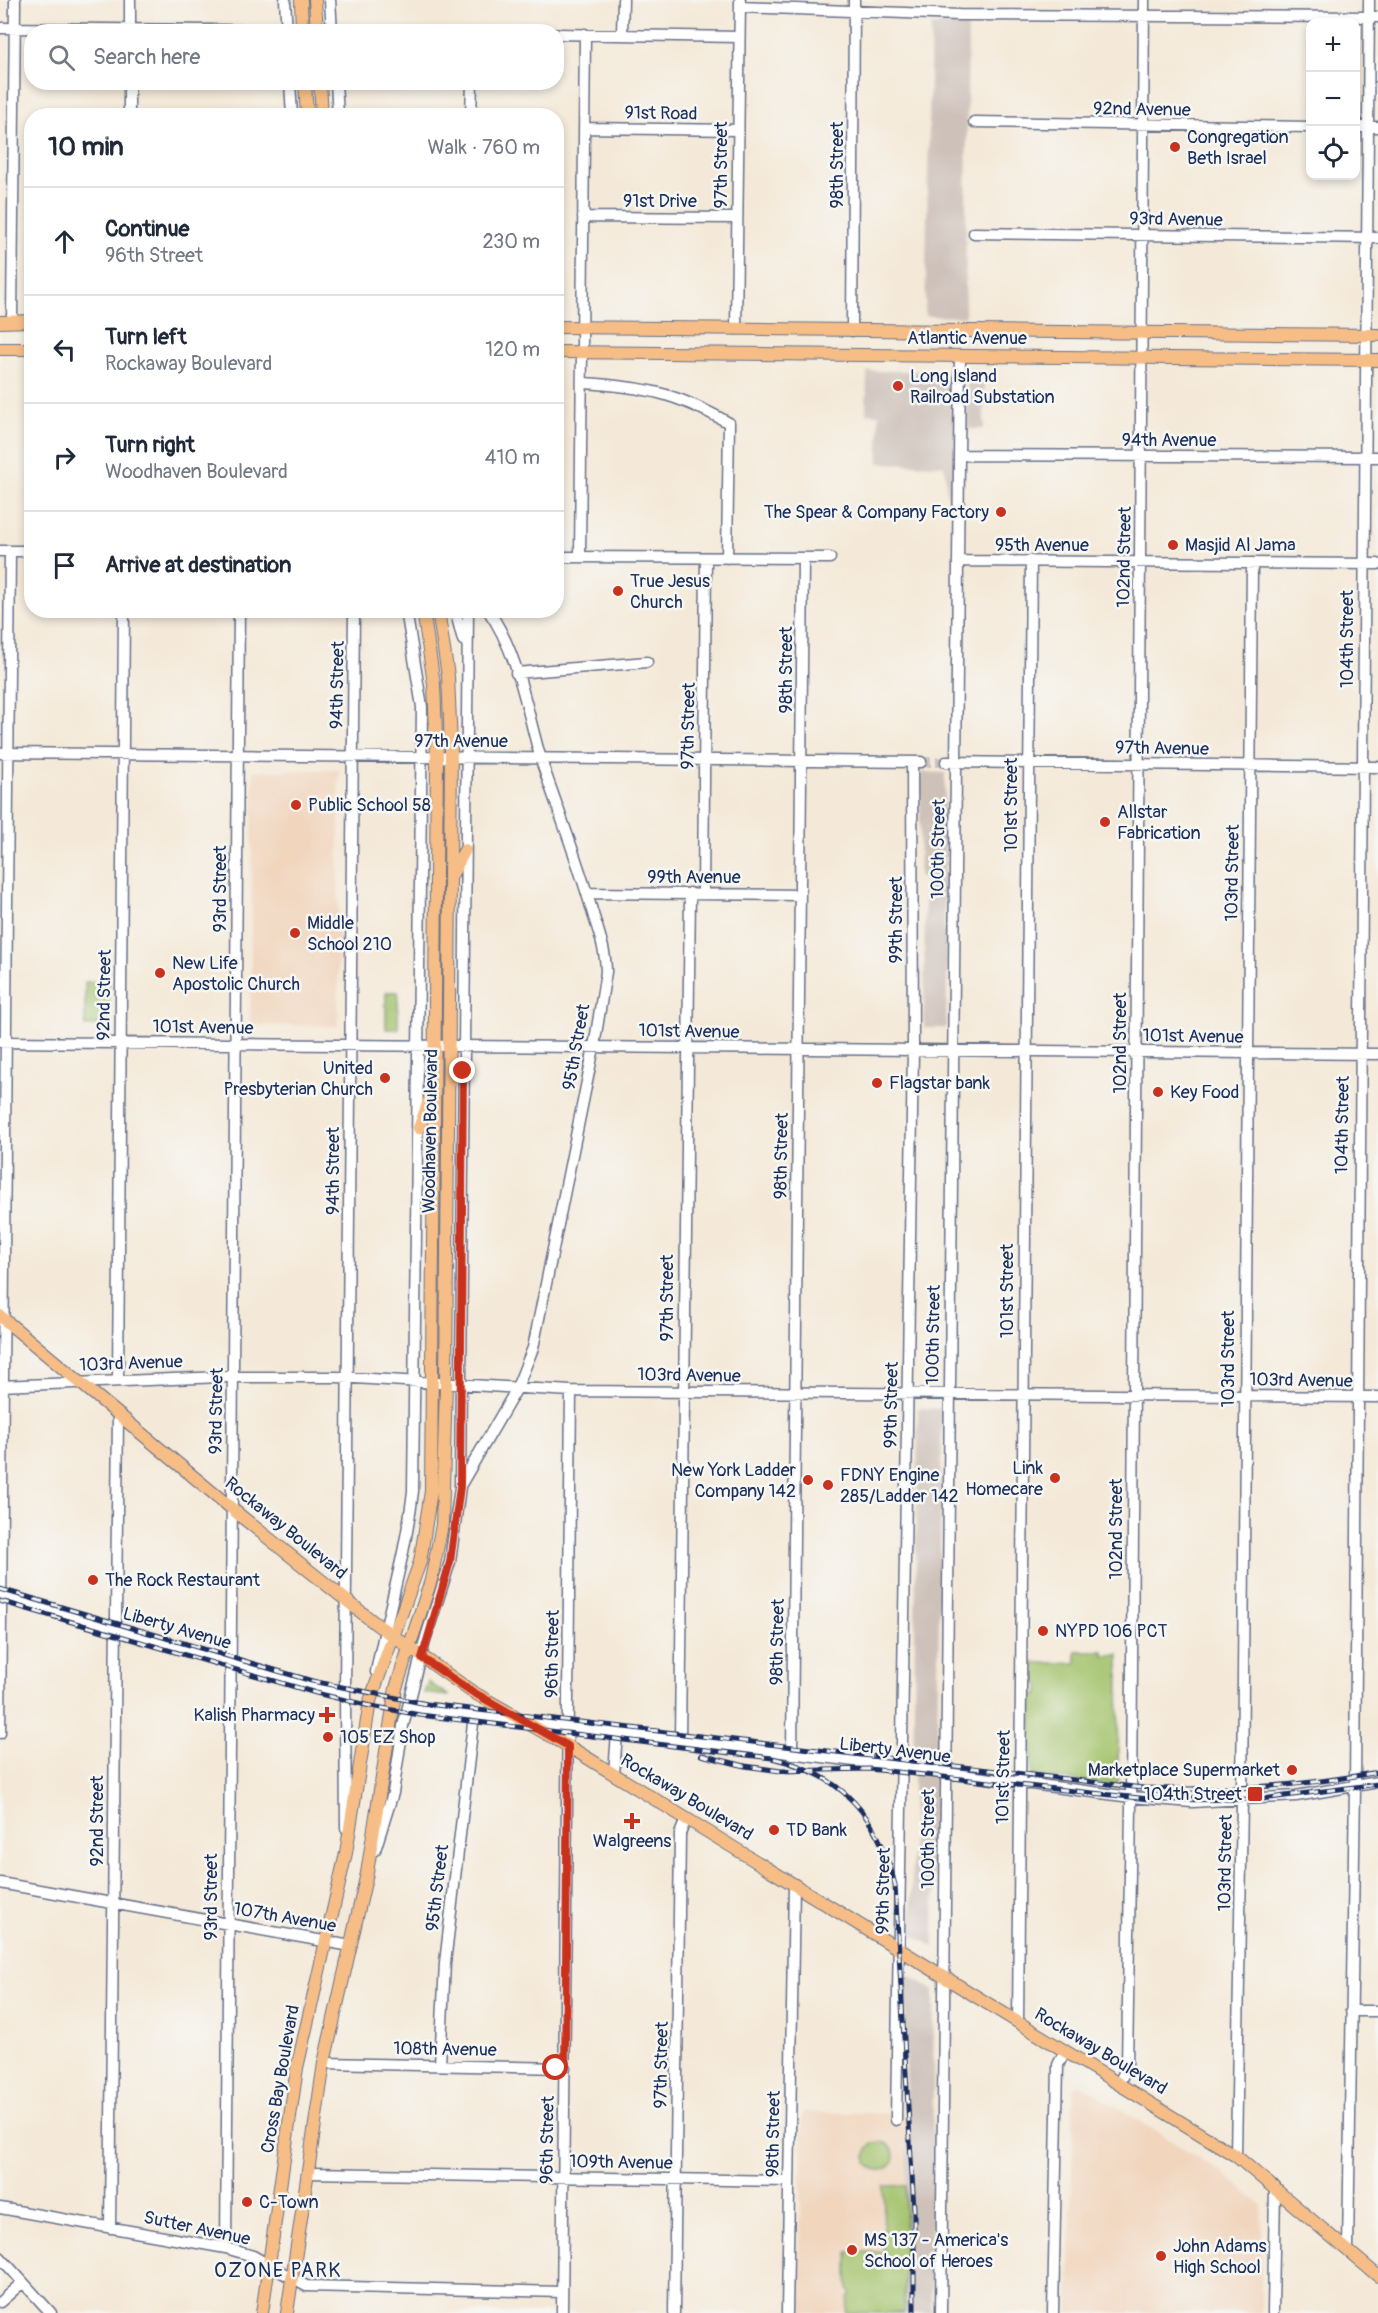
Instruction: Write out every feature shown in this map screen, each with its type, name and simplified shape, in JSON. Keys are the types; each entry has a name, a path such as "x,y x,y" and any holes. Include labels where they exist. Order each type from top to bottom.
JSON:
{"main road":[{"path":"301,0 302,24"},
{"path":"315,0 317,24"},
{"path":"305,90 307,108"},
{"path":"320,90 322,108"},
{"path":"6,321 24,321"},
{"name":"Atlantic Avenue","path":"564,327 1372,335"},
{"path":"0,349 24,349"},
{"name":"Atlantic Avenue","path":"564,352 1372,360"},
{"name":"Woodhaven Boulevard","path":"395,1638 420,1562 431,1491 437,758 434,684 424,618"},
{"name":"Woodhaven Boulevard","path":"408,1648 431,1580 442,1525 446,1383 451,758 449,688 439,618"},
{"path":"450,877 465,850"},
{"path":"419,1128 434,1088"},
{"name":"Rockaway Boulevard","path":"2,1317 232,1509 422,1658 898,1947 1236,2156 1378,2276"},
{"name":"Cross Bay Boulevard","path":"262,2313 297,2068 346,1853 373,1689 395,1638"},
{"path":"287,2313 324,2063 367,1873 396,1688 408,1648"}],"street":[{"path":"6,321 15,0"},
{"path":"130,0 130,24"},
{"path":"285,0 287,24"},
{"path":"330,0 332,24"},
{"path":"622,33 623,0"},
{"name":"98th Street","path":"852,331 854,0"},
{"name":"102nd Street","path":"1119,2083 1127,2067 1131,1797 1144,0"},
{"name":"104th Street","path":"1348,2250 1355,1788 1356,1397 1365,457 1372,360 1373,17 1369,0"},
{"path":"740,4 854,12 1373,17"},
{"name":"97th Street","path":"736,329 740,4"},
{"path":"0,28 24,28"},
{"path":"564,34 622,33 739,37"},
{"path":"580,557 585,34"},
{"path":"129,90 129,108"},
{"path":"290,90 292,108"},
{"path":"336,90 338,108"},
{"path":"471,108 472,90"},
{"name":"92nd Avenue","path":"974,122 1306,127"},
{"name":"91st Road","path":"584,128 738,130"},
{"name":"91st Drive","path":"583,217 737,218"},
{"name":"93rd Avenue","path":"974,233 1372,238"},
{"name":"100th Street","path":"941,2313 952,1050 950,762 959,561 960,357"},
{"path":"583,383 654,390 702,408 729,423 727,558"},
{"name":"94th Avenue","path":"960,455 1378,457"},
{"path":"0,1733 5,551 24,552"},
{"path":"564,557 830,558"},
{"name":"97th Street","path":"703,893 706,559"},
{"name":"98th Street","path":"792,1754 803,559"},
{"name":"95th Avenue","path":"959,561 1378,564"},
{"name":"101st Street","path":"1018,2022 1030,561"},
{"name":"103rd Street","path":"1236,2156 1242,1801 1252,563"},
{"name":"92nd Street","path":"118,1380 124,618"},
{"name":"93rd Street","path":"226,2248 239,618"},
{"name":"94th Street","path":"345,1695 354,618"},
{"name":"Woodhaven Boulevard","path":"373,1689 384,1630 402,1566 410,1525 416,1381 422,698 407,618"},
{"name":"Woodhaven Boulevard","path":"457,618 466,649"},
{"name":"Woodhaven Boulevard","path":"422,1658 450,1562 460,1487 468,618"},
{"name":"95th Street","path":"460,1487 528,1366 538,1330 594,1047 606,960 587,893 541,758 516,673 499,626 494,618"},
{"path":"516,673 647,662"},
{"name":"97th Avenue","path":"4,753 916,762"},
{"name":"99th Street","path":"896,2120 916,762"},
{"name":"97th Avenue","path":"950,762 1378,767"},
{"name":"99th Avenue","path":"587,893 800,895"},
{"name":"97th Street","path":"680,1740 686,1048 690,893"},
{"name":"101st Avenue","path":"3,1042 1378,1054"},
{"name":"103rd Avenue","path":"1,1386 232,1376 348,1377 516,1390 1378,1397"},
{"name":"96th Street","path":"562,2313 571,1391"},
{"name":"92nd Street","path":"110,2228 114,1627 118,1414"},
{"name":"Liberty Avenue","path":"1,1593 345,1695"},
{"path":"367,1873 393,1793 408,1708 422,1658"},
{"name":"Cross Bay Boulevard","path":"345,1695 346,1853"},
{"name":"Liberty Avenue","path":"408,1708 568,1725 1131,1797 1192,1802 1242,1801 1355,1788 1378,1782"},
{"name":"95th Street","path":"440,2065 445,1963 474,1715"},
{"path":"614,1774 617,1732"},
{"name":"97th Street","path":"674,2313 680,1834 686,1819"},
{"name":"107th Avenue","path":"0,1882 351,1946"},
{"name":"98th Street","path":"787,2313 794,1884"},
{"path":"1351,2011 1378,2011"},
{"path":"1053,2313 1058,2065 1065,2051"},
{"name":"108th Avenue","path":"324,2063 565,2068"},
{"name":"109th Avenue","path":"309,2173 789,2181"},
{"path":"1273,2313 1275,2187"},
{"name":"Sutter Avenue","path":"0,2208 226,2248 253,2256 306,2286 562,2292"},
{"path":"0,2257 51,2313"},
{"path":"0,2302 23,2282"}],"shaded area":[{"path":"968,24 965,317 925,316 931,25"},
{"path":"867,371 956,371 955,498 948,498 944,465 879,463 879,414 866,413"},
{"path":"967,371 984,371 984,429 967,429"},
{"name":"Middle School 210","path":"339,770 338,1026 250,1025 253,771"},
{"path":"921,772 945,773 944,931 948,931 946,1028 924,1028 925,877 919,877"},
{"path":"918,1408 942,1409 934,1947 911,1933"},
{"path":"905,1973 934,1990 931,2313 904,2313 907,2131"},
{"path":"1080,2084 1223,2173 1262,2205 1261,2313 1069,2313 1074,2087"},
{"name":"MS 137 - America's School of Heroes","path":"802,2112 907,2114 904,2313 799,2313"}],"green space":[{"path":"85,982 109,982 109,1025 85,1026"},
{"path":"386,992 398,992 398,1029 386,1029"},
{"path":"1076,1651 1104,1651 1104,1655 1119,1655 1118,1785 1032,1776 1032,1694 1039,1694 1039,1684 1032,1683 1032,1663 1076,1663"},
{"path":"428,1682 449,1696 424,1693"},
{"path":"880,2142 890,2146 894,2156 890,2166 880,2170 870,2166 866,2156 870,2146"},
{"path":"884,2186 906,2186 904,2313 847,2313 851,2292 848,2290 848,2252 883,2252"}],"tunnel":[{"path":"921,762 946,762"}],"railway":[{"path":"0,1589 312,1681 427,1704 1143,1788 1261,1787 1378,1772"},
{"path":"0,1601 316,1693 366,1705 420,1715 772,1758 797,1765 837,1787 868,1819 879,1839 895,1885 914,2209 914,2313"},
{"path":"701,1755 745,1766 781,1771 869,1769 1158,1800 1262,1799 1378,1784"}],"place":[{"name":"Congregation Beth Israel","path":"1175,147"},
{"name":"Long Island Railroad Substation","path":"898,386"},
{"name":"The Spear & Company Factory","path":"1001,512"},
{"name":"Masjid Al Jama","path":"1173,545"},
{"name":"True Jesus Church","path":"618,591"},
{"name":"Public School 58","path":"296,805"},
{"name":"Allstar Fabrication","path":"1105,822"},
{"name":"Middle School 210","path":"295,933"},
{"name":"New Life Apostolic Church","path":"160,973"},
{"name":"United Presbyterian Church","path":"385,1078"},
{"name":"Flagstar bank","path":"877,1083"},
{"name":"Key Food","path":"1158,1092"},
{"name":"Link Homecare","path":"1055,1478"},
{"name":"New York Ladder Company 142","path":"808,1480"},
{"name":"FDNY Engine 285/Ladder 142","path":"828,1485"},
{"name":"The Rock Restaurant","path":"93,1580"},
{"name":"NYPD 106 PCT","path":"1043,1631"},
{"name":"Kalish Pharmacy","path":"327,1715"},
{"name":"105 EZ Shop","path":"328,1737"},
{"name":"Marketplace Supermarket","path":"1292,1770"},
{"name":"104th Street","path":"1255,1794"},
{"name":"Walgreens","path":"632,1821"},
{"name":"TD Bank","path":"774,1830"},
{"name":"C-Town","path":"247,2202"},
{"name":"MS 137 - America's School of Heroes","path":"852,2250"},
{"name":"John Adams High School","path":"1161,2256"}],"district":[{"name":"OZONE PARK","path":"278,2270"}],"route":[{"path":"463,1071 460,1487 450,1562 427,1633 422,1658 471,1691 568,1746 565,2068 556,2068"}]}
